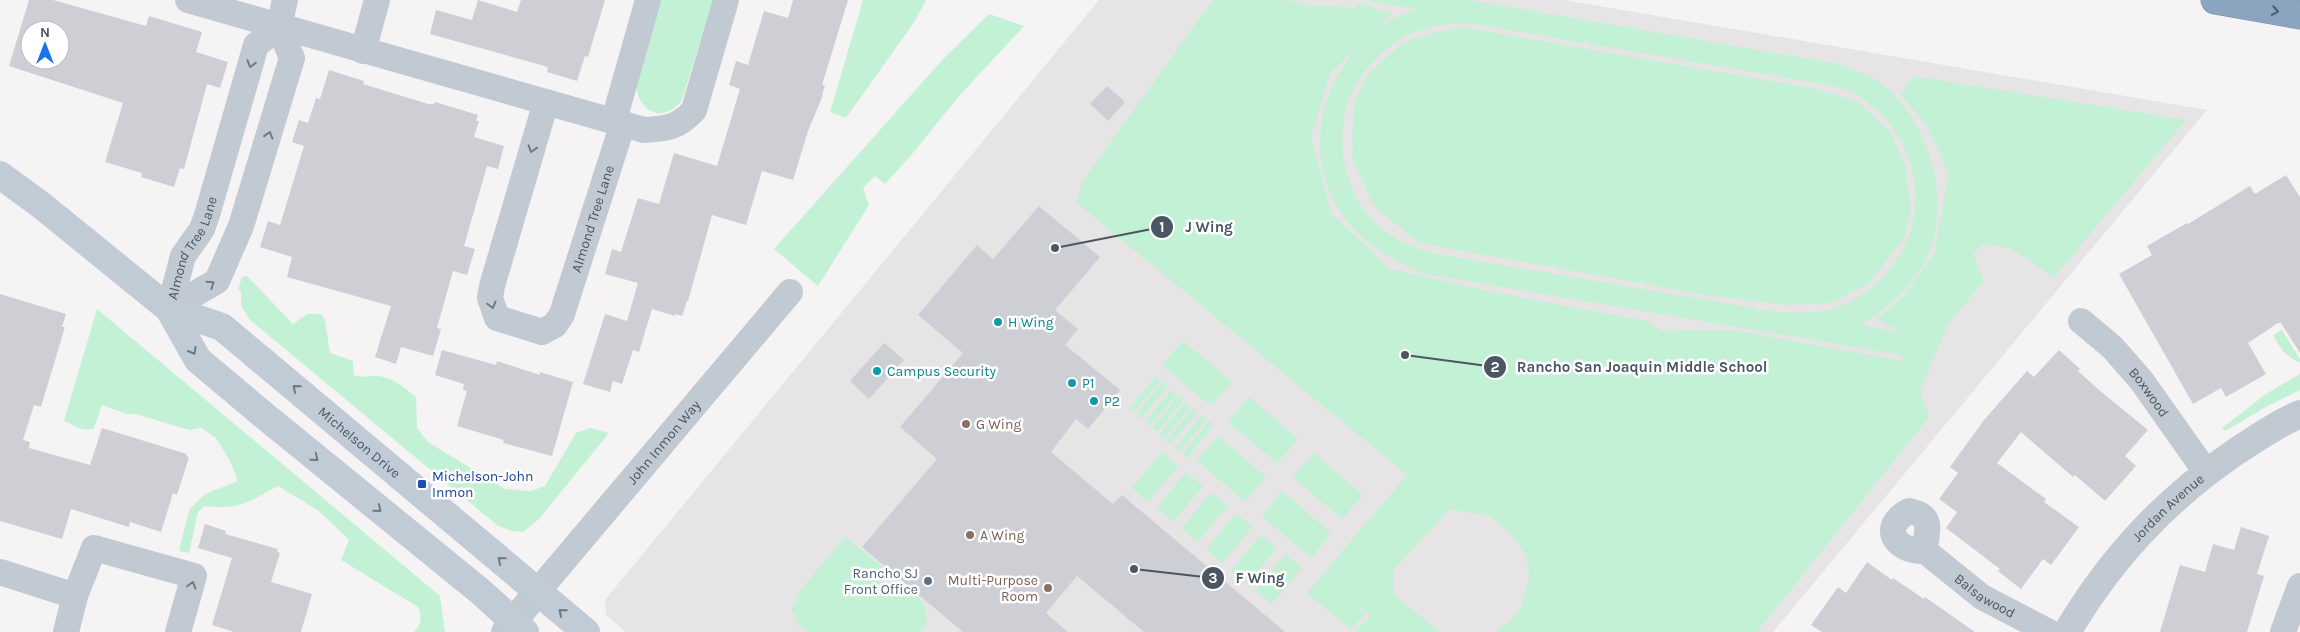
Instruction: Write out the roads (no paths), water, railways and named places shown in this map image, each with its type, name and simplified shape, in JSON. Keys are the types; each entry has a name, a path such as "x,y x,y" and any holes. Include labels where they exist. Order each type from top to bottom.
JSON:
{"highway":[{"path":"2215,0 2300,15"}],"main road":[{"name":"Michelson Drive","path":"0,175 41,205 169,308 222,326 586,632"},
{"name":"Michelson Drive","path":"169,308 198,360 310,454 481,592 514,628"}],"street":[{"path":"188,0 644,130 658,130 682,122 694,110 726,0"},
{"path":"279,26 285,0"},
{"path":"363,51 377,0"},
{"name":"Almond Tree Lane","path":"546,102 490,298 497,318 542,332 555,325 562,314 618,122 648,0"},
{"name":"Almond Tree Lane","path":"279,26 292,58 241,226 217,281 169,308 183,256 202,229 207,215 256,45 279,26"},
{"name":"John Inmon Way","path":"538,591 790,292"},
{"name":"Boxwood","path":"2082,321 2112,346 2141,380 2206,472"},
{"name":"Jordan Avenue","path":"2067,632 2084,602 2116,559 2160,512 2206,472 2253,440 2298,420"},
{"path":"66,632 75,596 94,548 194,576 178,632"},
{"name":"Balsawood","path":"1925,551 1982,597 2049,632"},
{"path":"0,572 75,596"},
{"path":"2283,632 2300,586"},
{"path":"514,628 538,591"}],"place":[{"name":"J Wing","path":"1055,248"},
{"name":"H Wing","path":"998,322"},
{"name":"Rancho San Joaquin Middle School","path":"1405,355"},
{"name":"Campus Security","path":"877,371"},
{"name":"P1","path":"1072,383"},
{"name":"P2","path":"1094,401"},
{"name":"G Wing","path":"966,424"},
{"name":"Michelson-John Inmon","path":"422,484"},
{"name":"A Wing","path":"970,535"},
{"name":"F Wing","path":"1134,569"},
{"name":"Rancho SJ Front Office","path":"928,581"},
{"name":"Multi-Purpose Room","path":"1048,588"}]}
